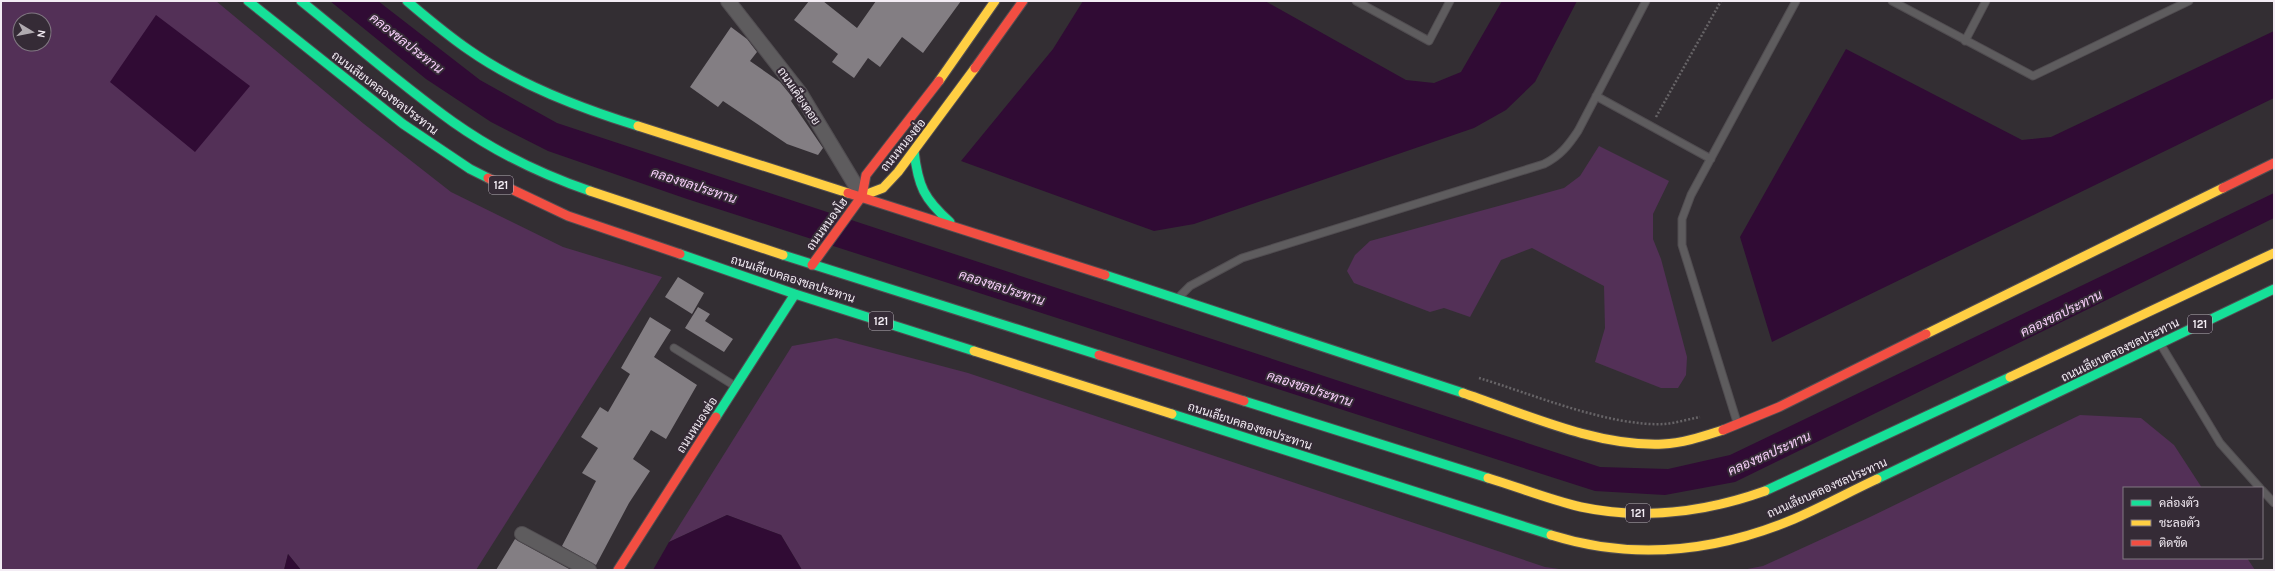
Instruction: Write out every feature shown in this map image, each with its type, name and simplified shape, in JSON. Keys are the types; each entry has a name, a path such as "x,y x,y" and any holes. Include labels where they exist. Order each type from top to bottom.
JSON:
{"main road":[{"name":"ถนนเลียบคลองชลประทาน","path":"248,1 403,124 470,169 518,194 568,216 1574,542 1615,548 1661,551 1705,546 1742,538 1794,518 2274,289"},
{"name":"ถนนเลียบคลองชลประทาน","path":"301,1 453,122 498,150 533,168 594,193 812,265 1581,507 1634,514 1677,513 1722,505 1780,486 2274,253"},
{"path":"407,1 452,38 479,57 543,91 606,116 862,196 1178,298 1600,439 1634,443 1666,444 1696,438 1779,407 2274,163"},
{"name":"ถนนหนองฮ่อ","path":"862,196 866,175 938,83 995,1"},
{"name":"ถนนหนองฮ่อ","path":"862,196 883,188 914,152 1024,1"},
{"path":"914,152 920,190 931,206 958,228"},
{"name":"ถนนหนองโฮ","path":"806,276 812,265 862,196"},
{"name":"ถนนหนองฮ่อ","path":"618,570 797,291"}],"street":[{"name":"ถนนเคียงดอย","path":"728,1 800,92 862,196"},
{"path":"522,534 589,570"}],"lane":[{"path":"1356,1 1429,41 1450,1"},
{"path":"1178,298 1190,286 1242,258 1544,164 1557,157 1568,147 1646,1"},
{"path":"1738,423 1682,245 1682,219 1691,195 1796,1"},
{"path":"1892,1 2032,76 2189,1"},
{"path":"1966,41 1986,1"},
{"path":"1596,96 1711,159"},
{"path":"2160,343 2220,443 2259,487"},
{"path":"674,348 736,386"},
{"path":"2263,491 2274,503"}],"path":[{"path":"1651,126 1721,1"},
{"path":"1478,378 1600,416 1634,423 1665,424 1704,416"}],"shaded area":[{"path":"1,1 216,1 364,124 451,192 563,247 662,277 476,570 301,570 288,554 284,570 1,570"},
{"path":"1599,146 1669,181 1653,214 1653,239 1661,259 1687,357 1686,375 1678,388 1661,388 1595,362 1605,328 1604,286 1532,248 1501,260 1470,317 1444,308 1430,312 1354,283 1347,271 1355,255 1370,241 1564,188 1580,176"},
{"path":"836,338 968,373 1545,567 1566,570 802,570 781,535 727,515 669,542 792,346"},
{"path":"2080,415 2141,418 2174,445 2201,487 2123,487 2123,559 2248,559 2255,570 1742,570 1763,566 1868,518"}],"water":[{"name":"คลองชลประทาน","path":"330,1 378,1 480,80 557,123 1600,467 1668,469 1730,455 2274,193 2274,218 1735,482 1665,495 1595,491 687,199 548,151 491,122 426,79"},
{"path":"1083,1 1265,1 1406,80 1434,83 1461,72 1502,1 1577,1 1535,82 1506,110 1474,128 1194,224 1154,231 961,161 1053,49"},
{"path":"156,15 250,86 195,152 110,82"},
{"path":"2274,31 2274,98 1772,342 1740,237 1846,49 2022,140 2051,137"},
{"path":"727,515 781,535 802,570 653,570 669,542"},
{"path":"288,554 301,570 284,570"}],"building":[{"path":"809,1 823,1 857,28 876,1 961,1 923,53 902,37 880,67 868,58 854,78 832,62 838,54 794,20"},
{"path":"731,27 747,39 757,52 750,61 780,82 793,98 791,101 823,148 818,155 787,144 723,101 718,107 690,87"},
{"path":"678,277 704,293 692,314 665,297"},
{"path":"698,307 710,314 705,321 733,339 724,352 685,328"},
{"path":"650,317 671,330 654,357 697,385 666,439 651,430 633,459 650,471 629,503 596,565 562,546 596,481 582,473 598,448 581,437 600,407 608,412 630,374 621,368"},
{"path":"515,539 518,541 571,570 496,570"}],"traffic: fast":[{"path":"248,1 403,124 470,169 488,178"},
{"path":"301,1 414,93 469,133 537,170 590,191"},
{"path":"407,1 461,44 488,63 508,74 529,85 572,103 638,126"},
{"path":"914,151 920,183 928,199 950,222"},
{"path":"680,254 795,294 974,351"},
{"path":"783,255 1099,355"},
{"path":"1105,275 1463,393"},
{"path":"1877,479 2274,289"},
{"path":"716,417 795,294"},
{"path":"1765,491 2010,377"},
{"path":"1244,401 1488,478"},
{"path":"1172,414 1551,535"}],"traffic: slow":[{"path":"939,81 995,1"},
{"path":"862,196 883,188 898,172 975,68"},
{"path":"638,126 848,193"},
{"path":"1926,334 2223,188"},
{"path":"590,191 783,255"},
{"path":"2010,377 2274,253"},
{"path":"974,351 1172,414"},
{"path":"1463,393 1562,428 1587,435 1638,444 1663,444 1679,442 1723,430"},
{"path":"1488,478 1569,504 1604,511 1627,513 1674,512 1697,509 1765,491"},
{"path":"1551,535 1582,543 1613,548 1644,550 1674,549 1704,545 1734,539 1794,519 1877,479"}],"traffic: jam":[{"path":"975,68 1023,1"},
{"path":"812,265 862,196 866,175 939,81"},
{"path":"2223,188 2274,163"},
{"path":"488,178 568,216 680,254"},
{"path":"848,193 1105,275"},
{"path":"1723,430 1779,407 1926,334"},
{"path":"1099,355 1244,401"},
{"path":"618,570 716,417"}]}
